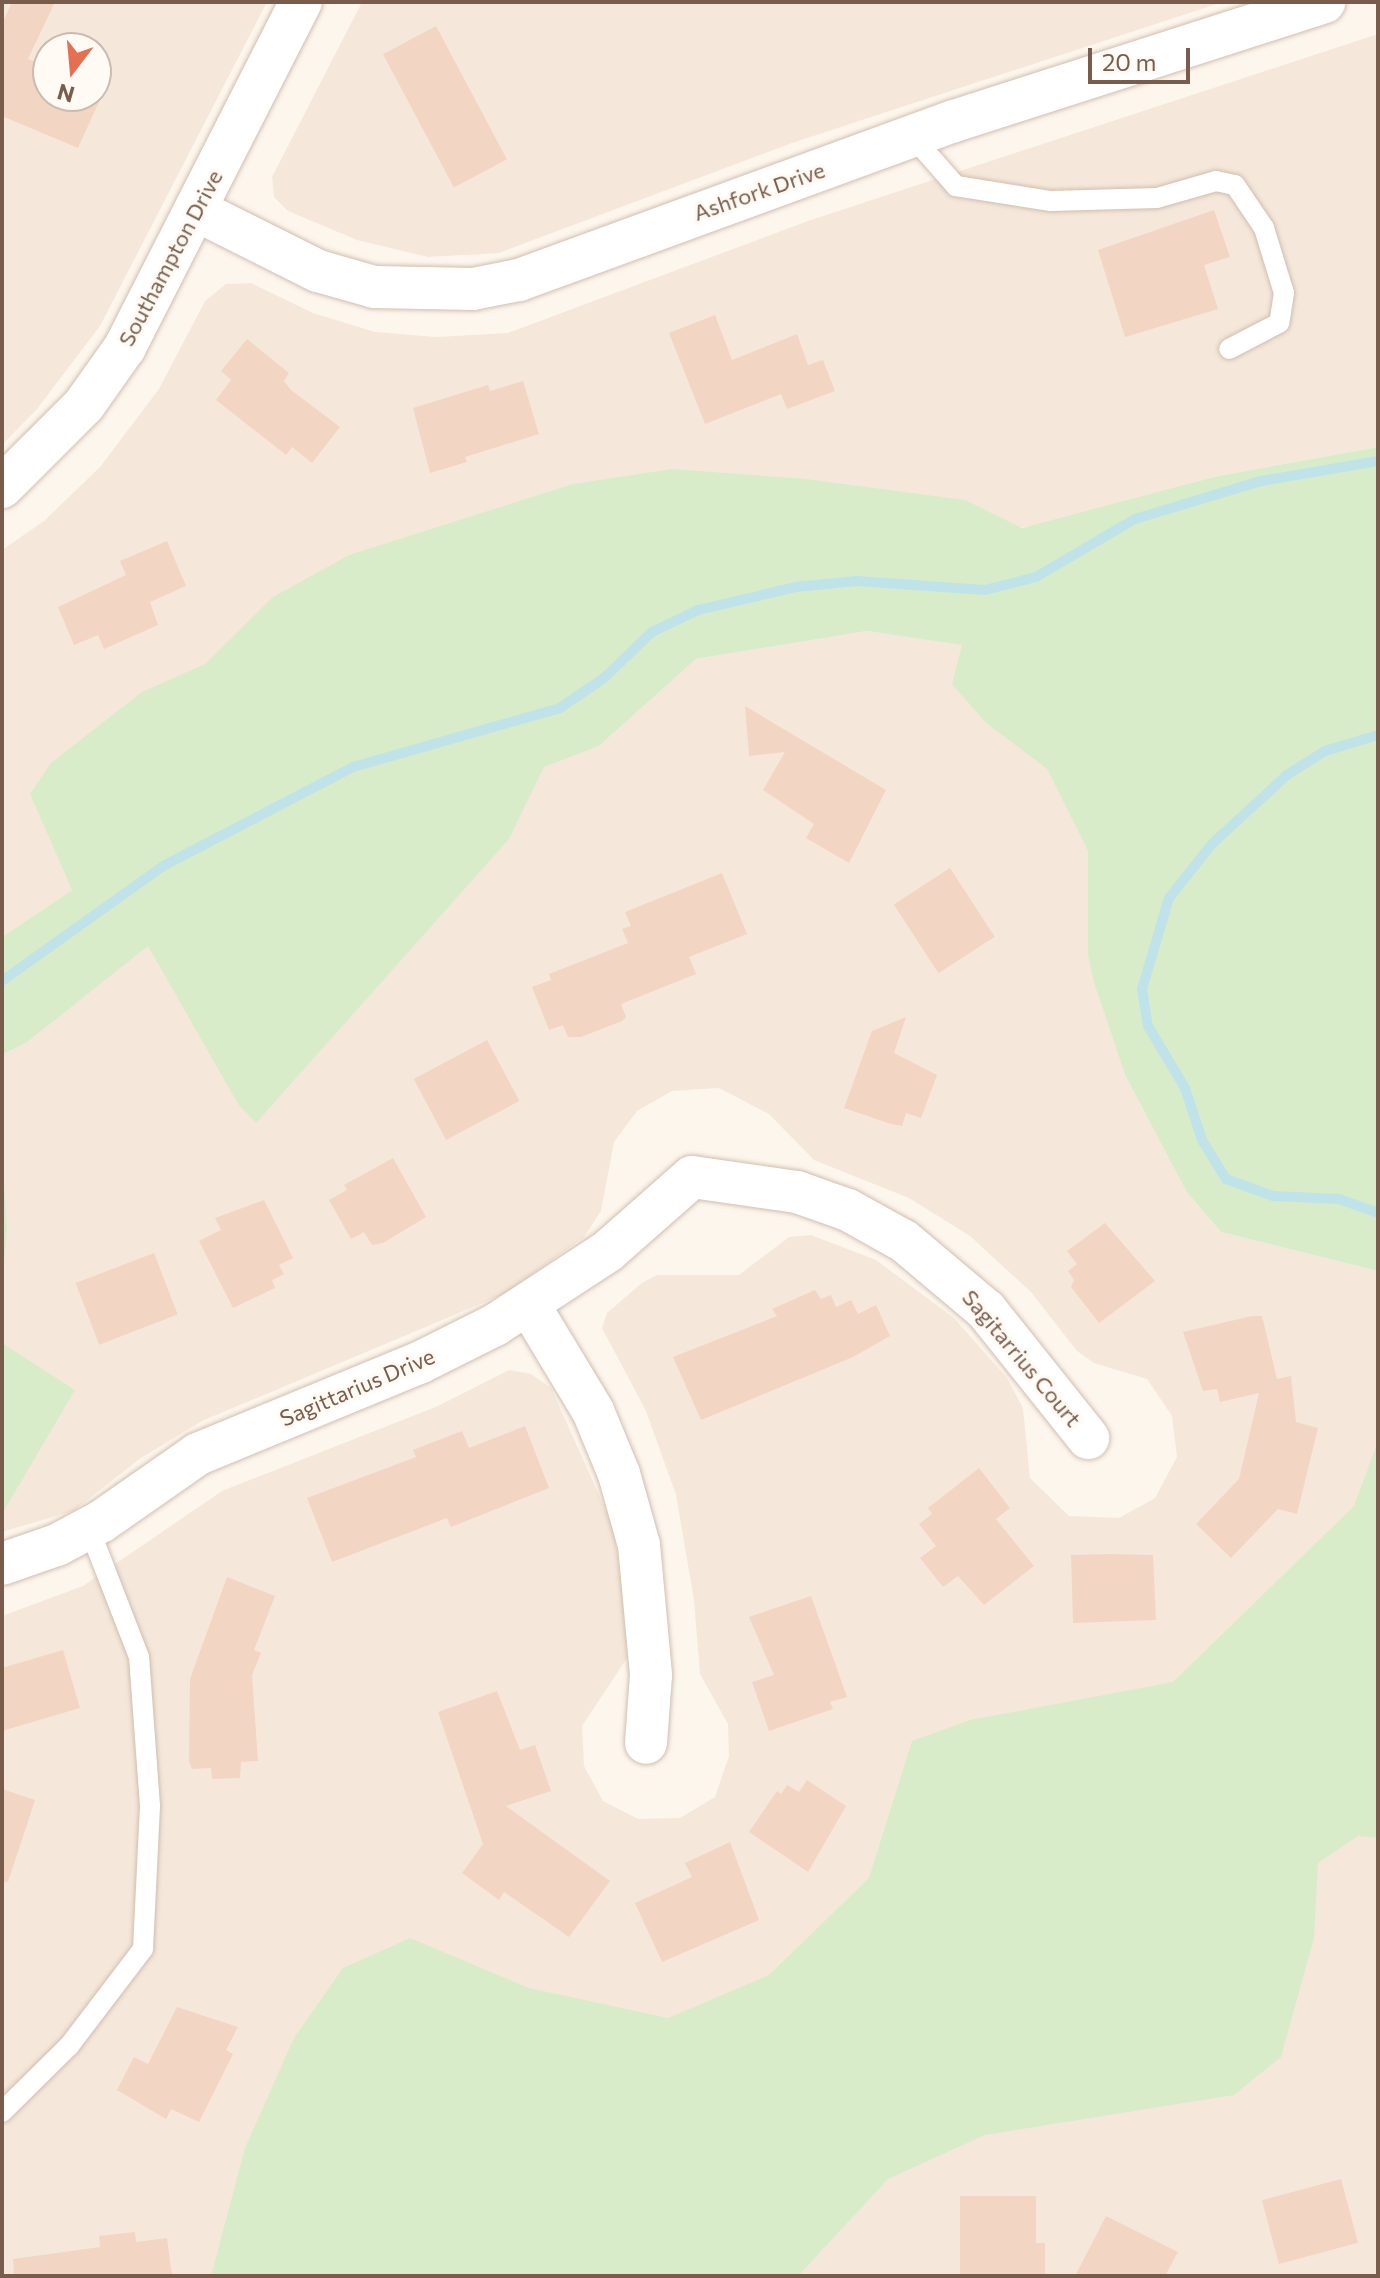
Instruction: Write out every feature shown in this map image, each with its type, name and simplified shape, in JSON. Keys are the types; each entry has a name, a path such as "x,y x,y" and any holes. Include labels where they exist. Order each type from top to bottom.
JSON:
{"street":[{"name":"Southampton Drive","path":"2,487 84,405 125,347 301,2"},
{"name":"Ashfork Drive","path":"196,210 318,271 374,287 473,289 519,280 912,136 1324,2"},
{"name":"Sagittarius Drive","path":"2,1564 89,1528 198,1454 419,1363 529,1305 608,1251 692,1177"},
{"name":"Sagitarrius Court","path":"692,1177 797,1192 848,1210 904,1241 986,1310 1088,1438"},
{"path":"529,1305 593,1411 619,1474 639,1545 651,1662 646,1743"}],"lane":[{"path":"912,136 956,186 1051,201 1157,198 1216,181 1235,185 1264,228 1284,293 1279,323 1229,349"},
{"path":"2,2112 69,2046 143,1949 150,1806 139,1657 89,1528"}],"shaded area":[{"path":"2,2 267,2 100,326 37,409 2,445"},
{"path":"362,2 1223,2 792,143 499,253 428,257 357,240 288,211 274,197 272,177"},
{"path":"1378,34 1378,447 1218,476 1044,525 730,555 72,890 2,937 2,550 44,521 100,467 159,389 205,301 226,284 251,283 313,313 375,332 436,337 508,333 808,221"},
{"path":"1378,518 1378,689 1094,983 1125,1075 1186,1191 1221,1232 1378,1271 1378,2276 2,2276 2,1616 83,1586 222,1491 438,1406 509,1370 531,1374 551,1388 613,1526 625,1605 627,1658 582,1726 584,1766 603,1801 638,1819 680,1818 715,1797 729,1756 728,1724 700,1674 694,1600 676,1495 646,1411 602,1328 607,1313 642,1283 657,1275 739,1275 789,1237 811,1235 876,1260 954,1318 1007,1378 1023,1408 1030,1478 1069,1516 1119,1518 1155,1498 1177,1457 1172,1416 1147,1379 1094,1363 1077,1351 1031,1292 970,1236 909,1198 814,1160 769,1114 719,1088 672,1091 637,1111 614,1142 601,1211 584,1237 504,1294 202,1421 141,1458 73,1511 2,1532 2,1055 26,1043 148,945 400,812 599,746 696,659 867,631 1008,651 1233,549"}],"green space":[{"path":"1378,447 1378,1271 1221,1232 1186,1191 1125,1075 1094,983 1088,955 1088,851 1047,769 985,722 952,684 962,645 867,631 696,659 599,746 544,767 509,839 256,1123 238,1104 148,946 26,1043 2,1055 2,937 72,890 30,794 51,763 142,692 205,664 273,597 349,555 573,484 672,469 806,479 965,500 1022,528 1218,476"},
{"path":"2,1151 7,1228 2,1288"},
{"path":"2,1343 75,1390 2,1514"},
{"path":"1378,1441 1378,1838 1358,1836 1318,1863 1314,1938 1281,2057 1234,2095 985,2135 888,2179 798,2276 211,2276 245,2148 294,2038 343,1968 410,1938 529,1988 668,2018 769,1975 869,1878 912,1741 970,1720 1173,1682 1354,1506"}],"building":[{"path":"12,2 55,2 41,32 32,32 32,51 28,59 32,61 32,112 94,112 78,148 2,116 2,24"},
{"path":"436,26 507,159 454,187 383,54"},
{"path":"1214,210 1230,257 1204,265 1218,309 1125,337 1098,250"},
{"path":"715,315 732,360 797,334 808,365 823,360 835,391 787,409 781,394 705,424 669,333"},
{"path":"247,339 289,373 284,381 291,390 340,427 312,463 292,447 286,455 216,400 231,380 221,371"},
{"path":"523,381 539,434 465,457 467,462 430,473 413,408 488,385 490,391"},
{"path":"167,541 186,586 150,602 158,625 104,649 98,635 74,645 58,607 126,575 120,561"},
{"path":"745,706 886,790 849,863 806,838 814,824 763,790 785,752 749,756"},
{"path":"950,868 995,937 938,973 894,904"},
{"path":"722,873 747,934 689,957 696,974 621,1004 626,1017 622,1021 581,1037 568,1037 563,1025 549,1030 532,987 551,980 549,974 628,943 622,929 631,926 625,912"},
{"path":"906,1017 894,1053 937,1075 921,1118 906,1113 902,1126 844,1108 872,1031"},
{"path":"487,1040 519,1101 446,1140 414,1079"},
{"path":"393,1158 426,1217 383,1243 372,1245 364,1232 351,1239 329,1200 347,1190 344,1185"},
{"path":"264,1200 293,1258 279,1265 284,1274 272,1280 275,1288 233,1308 199,1241 221,1230 215,1218"},
{"path":"1105,1223 1155,1281 1099,1323 1071,1287 1074,1280 1068,1271 1077,1264 1067,1251"},
{"path":"154,1253 178,1315 99,1345 76,1283"},
{"path":"815,1290 821,1299 831,1295 836,1307 851,1300 858,1314 876,1305 890,1336 853,1357 701,1420 673,1357 777,1316 772,1309"},
{"path":"1262,1316 1277,1379 1291,1376 1296,1422 1318,1428 1297,1514 1278,1509 1231,1558 1196,1524 1239,1479 1259,1393 1220,1402 1217,1389 1203,1391 1183,1332"},
{"path":"525,1426 549,1488 451,1527 447,1518 332,1562 307,1498 416,1457 413,1450 462,1431 469,1448"},
{"path":"979,1468 1010,1508 996,1519 1034,1566 984,1605 958,1576 943,1587 920,1558 936,1546 919,1524 932,1514 928,1508"},
{"path":"1071,1555 1153,1555 1156,1620 1073,1623"},
{"path":"227,1577 275,1596 254,1650 261,1653 252,1675 258,1761 241,1762 240,1778 212,1779 211,1768 192,1769 189,1761 190,1679"},
{"path":"811,1596 847,1697 830,1702 833,1709 769,1731 752,1682 774,1675 749,1617"},
{"path":"63,1650 80,1708 2,1731 2,1668"},
{"path":"497,1691 520,1750 535,1745 551,1791 506,1806 610,1881 569,1937 504,1892 499,1900 462,1873 483,1844 438,1712"},
{"path":"807,1780 846,1806 808,1872 749,1832 777,1791 781,1794 787,1785 799,1792"},
{"path":"2,1789 35,1800 8,1882 2,1881"},
{"path":"730,1842 759,1920 662,1962 635,1903 692,1877 685,1863"},
{"path":"177,2007 238,2027 226,2050 233,2054 199,2122 171,2109 166,2119 117,2090 134,2057 148,2064"},
{"path":"1341,2179 1358,2243 1279,2264 1262,2200"},
{"path":"960,2196 1036,2196 1036,2243 1045,2243 1045,2276 960,2276"},
{"path":"1106,2216 1178,2252 1165,2276 1075,2276"},
{"path":"135,2232 136,2242 167,2238 172,2276 14,2276 13,2259 100,2247 99,2236"}],"waterway":[{"path":"2,981 163,866 353,767 560,708 604,678 652,632 698,610 796,587 857,581 985,590 1036,577 1135,519 1261,481 1378,461"},
{"path":"1378,735 1325,751 1287,775 1212,844 1169,898 1142,989 1148,1026 1185,1088 1202,1140 1226,1179 1273,1196 1339,1199 1378,1213"}]}
